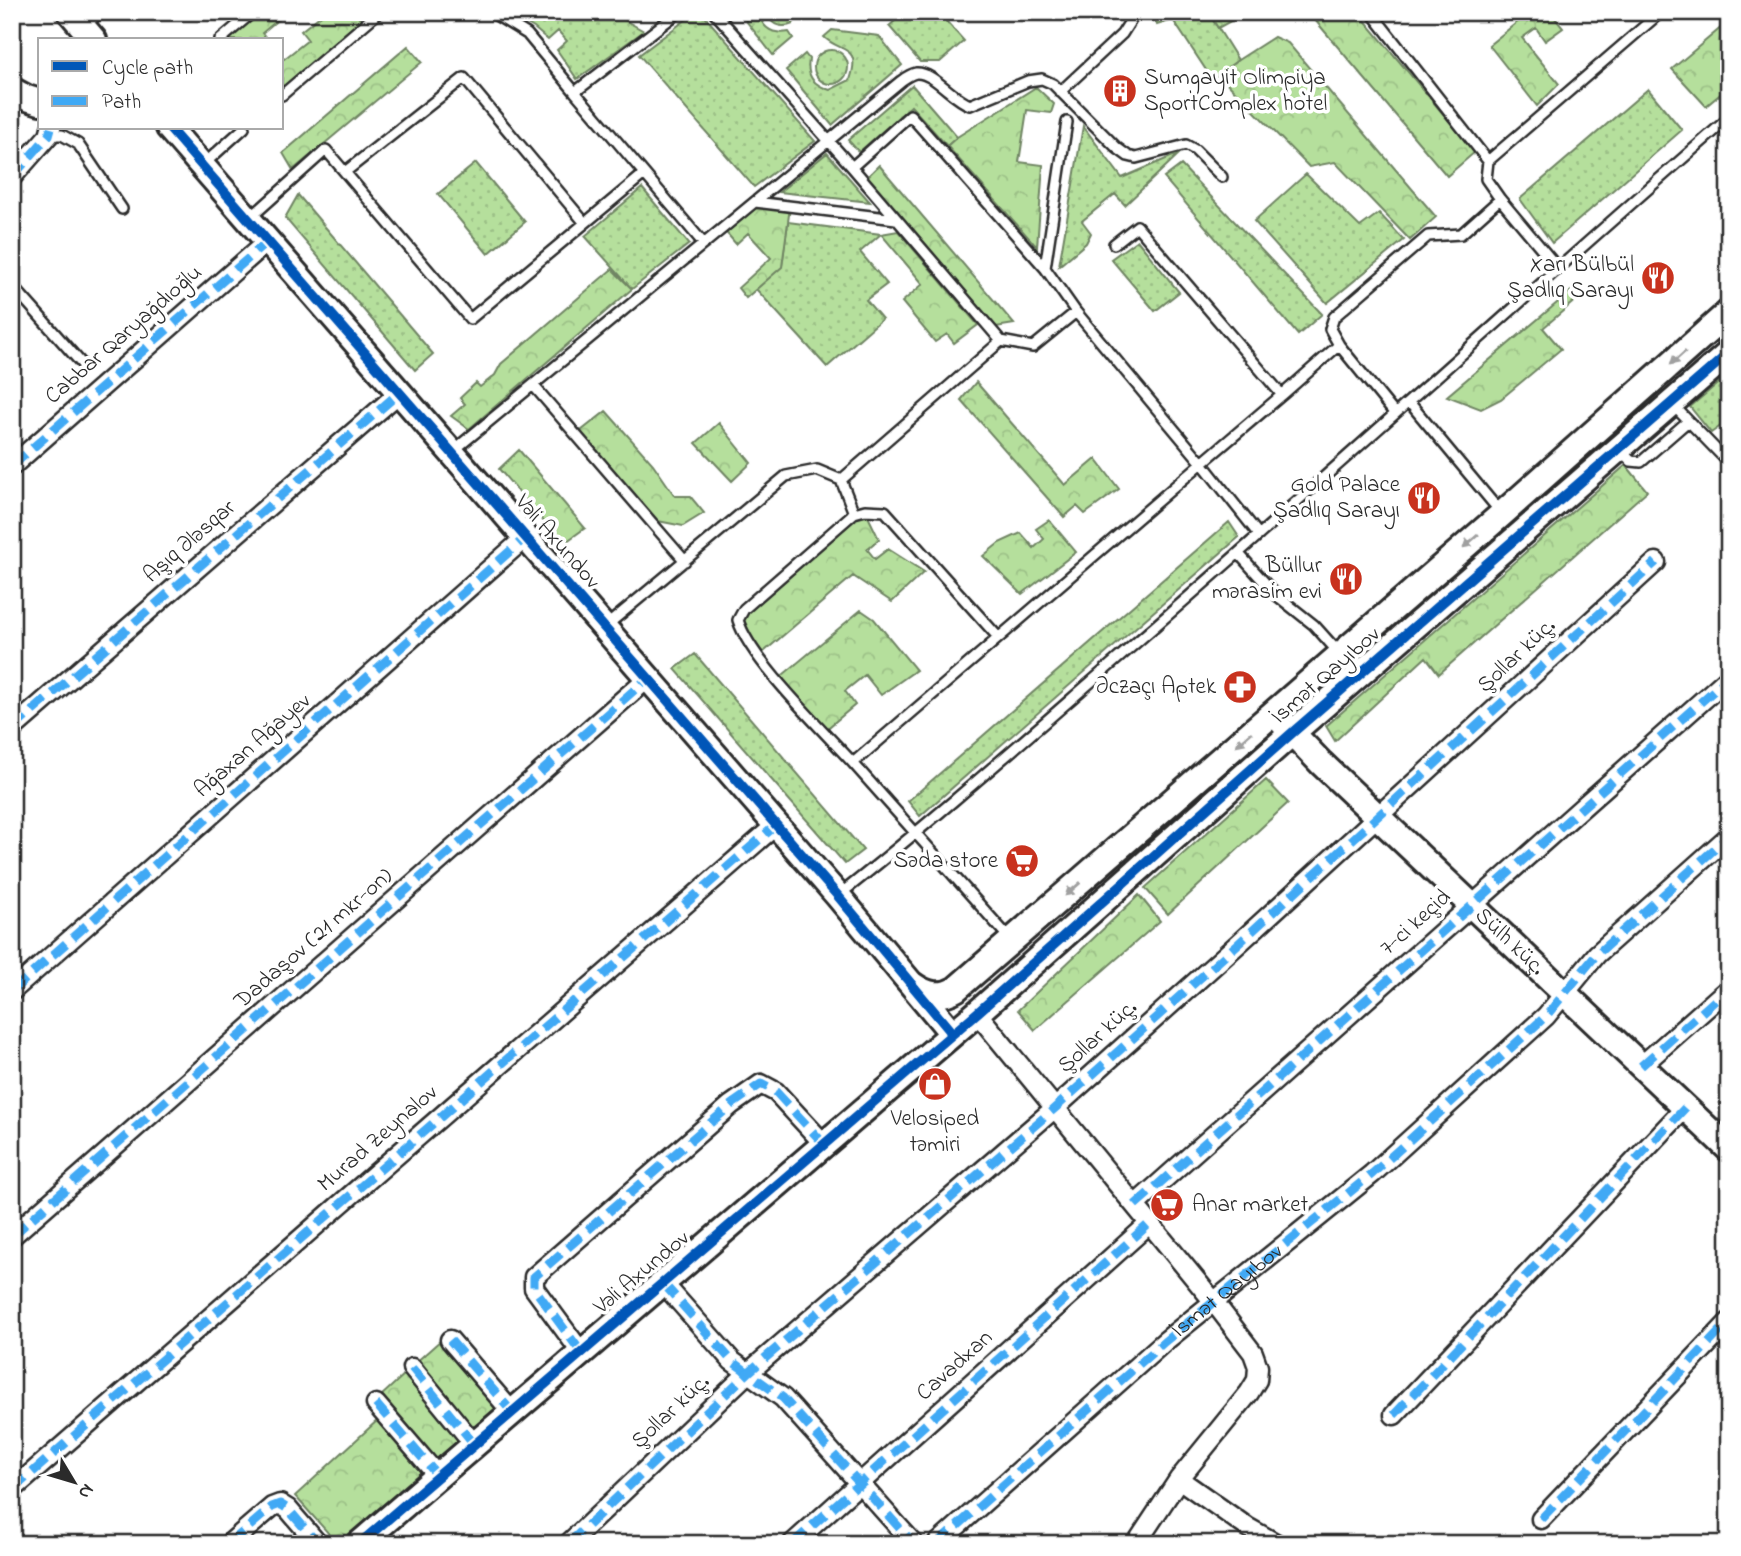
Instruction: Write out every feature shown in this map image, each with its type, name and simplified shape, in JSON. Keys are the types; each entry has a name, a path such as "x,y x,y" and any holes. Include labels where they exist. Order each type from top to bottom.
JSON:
{"street":[{"path":"12,90 27,99 38,102"},
{"name":"Vəli Axundov","path":"171,130 838,896 952,1033 359,1544"},
{"path":"12,177 50,131"},
{"name":"Cabbar Qaryağdıoğlu","path":"12,466 268,241"},
{"name":"İsmət Qayıbov","path":"956,989 1502,514 1729,312"},
{"name":"İsmət Qayıbov","path":"952,1033 1729,353"},
{"path":"1651,382 1671,403"},
{"name":"Aşıq Ələsqar","path":"12,729 400,392"},
{"path":"1502,514 1520,535"},
{"name":"Ağaxan Ağayev","path":"12,991 526,537"},
{"name":"Şollar küç.","path":"568,1544 749,1372 1055,1108 1380,817 1656,562"},
{"name":"7-ci keçid","path":"1135,1205 1729,677"},
{"name":"Dadaşov (21 mkr-on)","path":"12,1236 648,678"},
{"name":"Sülh küç.","path":"1273,713 1729,1149"},
{"name":"Murad Zeynalov","path":"12,1490 776,825"},
{"name":"İsmət Qayıbov","path":"937,1544 1164,1342 1372,1174 1546,1016 1597,954 1729,836"},
{"path":"912,984 921,991 935,995 947,994 956,989"},
{"path":"1641,1066 1729,988"},
{"path":"956,989 1214,1302 1253,1353 1258,1367 1257,1380 1179,1479 1136,1544"},
{"path":"952,1033 956,989"},
{"path":"581,1352 534,1288 534,1277 731,1105 761,1084 776,1092 824,1144"},
{"path":"1394,1415 1685,1108"},
{"name":"Cavadxan","path":"792,1544 1150,1223"},
{"path":"663,1283 733,1361 783,1398 914,1544"},
{"path":"1541,1519 1729,1322"},
{"path":"450,1340 512,1412"},
{"path":"412,1368 474,1444"},
{"path":"376,1404 438,1475"},
{"path":"1179,1479 1247,1527 1277,1544"},
{"path":"229,1544 272,1507 280,1504 288,1509 318,1544"}],"lane":[{"path":"222,38 253,12"},
{"path":"284,93 379,12"},
{"path":"575,92 679,12"},
{"path":"714,12 852,167 1001,341 1033,346 1076,312"},
{"path":"1060,92 1122,34 1136,12"},
{"path":"1371,12 1489,161"},
{"path":"1558,267 1486,179 1489,161 1661,12"},
{"path":"492,13 527,34 704,244"},
{"path":"452,452 901,81 915,73 927,75 962,102 970,105 1028,81 1042,79 1060,92 1128,156 1136,158 1185,145 1195,150 1222,177"},
{"path":"345,172 464,78 585,223"},
{"path":"852,167 910,115 1045,268 1076,312 1259,535"},
{"path":"838,896 916,834 1239,554 1558,267 1729,118"},
{"path":"1045,268 1067,122"},
{"path":"202,166 242,130"},
{"path":"50,131 78,145 122,209"},
{"path":"249,219 326,150 470,319 644,174"},
{"path":"1395,414 1339,345 1330,329 1334,317 1428,236 1461,234 1500,199"},
{"path":"755,202 896,219"},
{"path":"1114,244 1137,226 1282,395"},
{"path":"12,285 82,364"},
{"path":"841,480 1001,341"},
{"path":"853,763 1339,345"},
{"path":"533,385 685,561"},
{"path":"1409,402 1502,514"},
{"path":"1671,403 1729,463"},
{"path":"1619,449 1631,461 1641,462 1687,422"},
{"path":"604,628 786,476 817,470 841,480 854,513"},
{"path":"998,637 884,511 865,510 854,513 744,609 738,620 759,656 1012,942"},
{"path":"1239,554 1275,594 1314,625 1340,655"}],"green space":[{"path":"253,12 287,12 262,33 266,38 222,38"},
{"path":"325,12 355,12 364,25 284,93 284,59 308,40 301,31"},
{"path":"507,12 610,12 644,31 577,79 557,50 567,41 558,31 548,40"},
{"path":"696,12 701,12 815,141 754,187 639,55"},
{"path":"739,12 758,12 769,29 789,32 793,38 773,55"},
{"path":"766,12 799,12 793,24 780,26 773,23"},
{"path":"905,12 938,12 964,41 940,62 920,62 889,26"},
{"path":"1153,12 1208,12 1238,60 1212,79 1173,20 1157,25"},
{"path":"1208,12 1247,12 1218,28"},
{"path":"1324,12 1358,12 1475,152 1447,176 1315,20"},
{"path":"1530,12 1550,12 1563,28 1545,41 1536,28 1522,38 1559,84 1537,106 1489,45"},
{"path":"1729,21 1729,87 1706,106 1672,69"},
{"path":"832,30 879,36 902,65 832,125 786,70 805,54 809,59 810,75 820,86 830,90 850,80 853,68 851,55 824,37"},
{"path":"1274,37 1288,43 1436,217 1410,240 1335,162 1309,167 1219,75"},
{"path":"408,46 422,62 293,170 283,153"},
{"path":"831,50 843,55 848,67 843,79 831,84 819,79 814,67 819,55"},
{"path":"912,85 957,137 947,146 911,106 859,152 848,140"},
{"path":"1036,87 1054,104 1051,113 1027,110 1019,162 1043,165 1037,247 947,146"},
{"path":"1648,89 1682,130 1552,243 1520,199"},
{"path":"1083,126 1122,178 1180,153 1125,205 1115,194 1082,221 1091,233 1086,243 1059,266"},
{"path":"827,153 870,202 779,192"},
{"path":"476,163 525,222 488,254 438,194"},
{"path":"879,165 1014,324 990,328 864,180"},
{"path":"1181,165 1322,314 1298,335 1164,178"},
{"path":"1306,174 1360,227 1379,213 1404,240 1327,303 1254,221"},
{"path":"642,188 689,244 632,289 585,236"},
{"path":"298,195 433,354 415,370 285,218"},
{"path":"755,202 790,207 782,267 746,298 738,288 771,258 748,233 736,244 723,229"},
{"path":"788,222 881,234 860,252 887,284 866,300 882,319 827,367 756,289 782,266"},
{"path":"898,231 978,325 954,343 947,334 935,342 902,302 923,284 881,234"},
{"path":"1137,240 1179,292 1155,311 1111,259"},
{"path":"612,269 632,289 469,429 451,416 465,404 460,398 476,383 480,387 495,375 501,364"},
{"path":"1577,286 1584,293 1543,328 1561,349 1501,399 1481,409 1447,396"},
{"path":"1729,374 1729,420 1711,433 1690,407"},
{"path":"976,382 1065,485 1096,459 1119,489 1085,514 1077,506 1064,517 961,400"},
{"path":"606,411 653,464 675,496 690,496 704,513 683,526 648,519 576,435"},
{"path":"719,423 751,463 732,481 696,443"},
{"path":"519,450 585,528 563,544 499,469"},
{"path":"1626,465 1647,491 1439,674 1426,657 1335,741 1326,726"},
{"path":"865,510 879,539 867,549 875,559 888,549 924,572 892,602 853,576 759,656 742,631 744,609 854,513"},
{"path":"1049,520 1076,552 1022,594 983,556 999,543 1021,533 1034,548 1044,539 1036,529"},
{"path":"1229,522 1239,537 920,816 908,801"},
{"path":"861,610 874,619 916,670 881,695 865,675 845,691 855,705 824,731 778,679"},
{"path":"695,654 863,850 845,864 675,669"},
{"path":"1266,780 1288,803 1168,914 1145,888"},
{"path":"1139,895 1160,921 1035,1030 1018,1010"},
{"path":"441,1340 498,1408 473,1429 415,1363"},
{"path":"406,1373 463,1438 438,1462 381,1396"},
{"path":"379,1419 425,1471 338,1544 295,1496"}],"marked path":[{"path":"12,177 50,130"},
{"path":"12,466 268,241"},
{"path":"12,729 400,392"},
{"path":"12,991 526,537"},
{"path":"568,1544 749,1372 1055,1108 1656,562"},
{"path":"1135,1205 1729,677"},
{"path":"12,1236 648,678"},
{"path":"12,1490 776,825"},
{"path":"937,1544 1164,1342 1372,1174 1546,1016 1597,954 1729,836"},
{"path":"1641,1066 1729,988"},
{"path":"581,1352 534,1288 534,1277 731,1105 761,1084 776,1092 824,1144"},
{"path":"1394,1415 1685,1108"},
{"path":"792,1544 1150,1223"},
{"path":"663,1283 732,1361 783,1398 914,1544"},
{"path":"1541,1519 1729,1322"},
{"path":"450,1340 512,1412"},
{"path":"412,1368 474,1444"},
{"path":"376,1404 437,1475"},
{"path":"229,1544 272,1507 280,1504 288,1509 318,1544"}],"cycle path":[{"path":"171,130 838,896 952,1033"},
{"path":"359,1544 977,1013 1292,733 1729,353"}],"place":[{"name":"Sumgayit Olimpiya SportComplex hotel","path":"1120,91"},
{"name":"Xarı Bülbül Şadlıq Sarayı","path":"1658,278"},
{"name":"Gold Palace Şadlıq Sarayı","path":"1424,498"},
{"name":"Büllur mərasim evi","path":"1346,579"},
{"name":"Əczaçı Aptek","path":"1240,687"},
{"name":"Səda store","path":"1022,861"},
{"name":"Velosiped təmiri","path":"935,1084"},
{"name":"Anar market","path":"1167,1205"}]}
